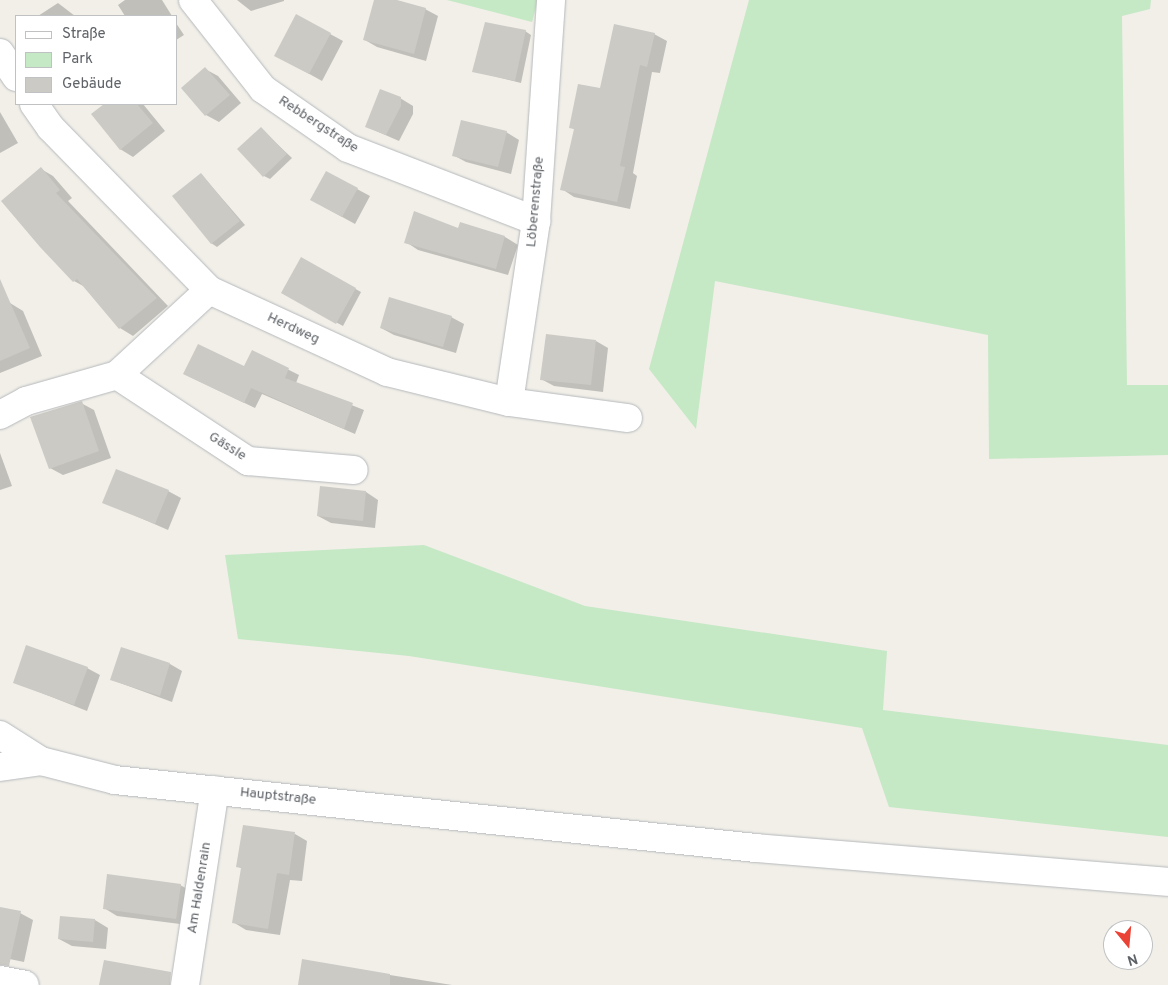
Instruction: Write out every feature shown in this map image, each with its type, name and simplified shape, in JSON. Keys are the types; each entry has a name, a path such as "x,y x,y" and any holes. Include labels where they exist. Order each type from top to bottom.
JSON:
{"street":[{"name":"Rebbergstraße","path":"194,0 263,89 348,148 536,221"},
{"name":"Löberenstraße","path":"509,402 536,221 551,0"},
{"path":"0,53 15,76"},
{"name":"Herdweg","path":"35,105 51,128 209,290 387,372 509,402 628,418"},
{"path":"0,415 26,401 117,375 209,290"},
{"name":"Gässle","path":"117,375 248,461 354,470"},
{"name":"Hauptstraße","path":"0,735 41,761 115,780 564,828 1168,882"},
{"path":"0,767 41,761"},
{"name":"Am Haldenrain","path":"185,985 215,790"},
{"path":"0,980 25,985"}],"green space":[{"path":"447,0 538,0 532,22"},
{"path":"749,0 1151,0 1150,9 1122,16 1127,385 1168,385 1168,455 989,459 988,335 715,281 696,429 649,369"},
{"path":"424,545 585,606 887,651 883,710 1168,745 1168,837 889,807 862,728 409,656 238,639 225,555"}],"building":[{"path":"374,0 397,0 426,8 414,54 363,40"},
{"path":"296,14 331,33 309,74 274,56"},
{"path":"485,22 526,30 515,81 472,72"},
{"path":"614,24 655,33 647,67 640,65 620,166 625,167 617,202 560,190 574,129 569,128 578,84 600,88"},
{"path":"205,67 230,95 205,116 181,88"},
{"path":"380,89 401,97 401,106 386,135 365,127"},
{"path":"103,105 138,105 153,123 120,150 91,114"},
{"path":"461,120 507,131 498,167 452,156"},
{"path":"261,127 287,154 263,177 237,149"},
{"path":"41,167 60,190 56,193 157,298 119,329 77,279 73,282 1,201"},
{"path":"326,171 358,188 342,217 310,200"},
{"path":"201,173 240,221 211,244 172,196"},
{"path":"414,211 458,228 460,222 505,236 496,269 404,243"},
{"path":"301,257 356,288 336,324 281,293"},
{"path":"0,279 30,348 0,361"},
{"path":"389,297 452,316 443,347 380,328"},
{"path":"546,334 596,340 591,385 540,380"},
{"path":"198,344 244,366 252,350 289,368 285,378 353,403 344,429 251,388 244,403 183,374"},
{"path":"82,401 99,451 49,469 30,417"},
{"path":"116,469 169,490 155,524 102,503"},
{"path":"320,486 366,491 363,521 317,516"},
{"path":"26,645 88,667 74,705 13,683"},
{"path":"121,647 170,663 160,696 110,680"},
{"path":"243,825 295,832 289,875 277,873 268,929 232,923 241,868 236,867"},
{"path":"107,874 181,884 176,919 103,909"},
{"path":"0,907 21,911 9,966 0,965"},
{"path":"60,916 95,919 93,942 58,939"},
{"path":"302,959 390,974 390,985 298,985"},
{"path":"104,960 171,972 170,985 99,985"}]}
